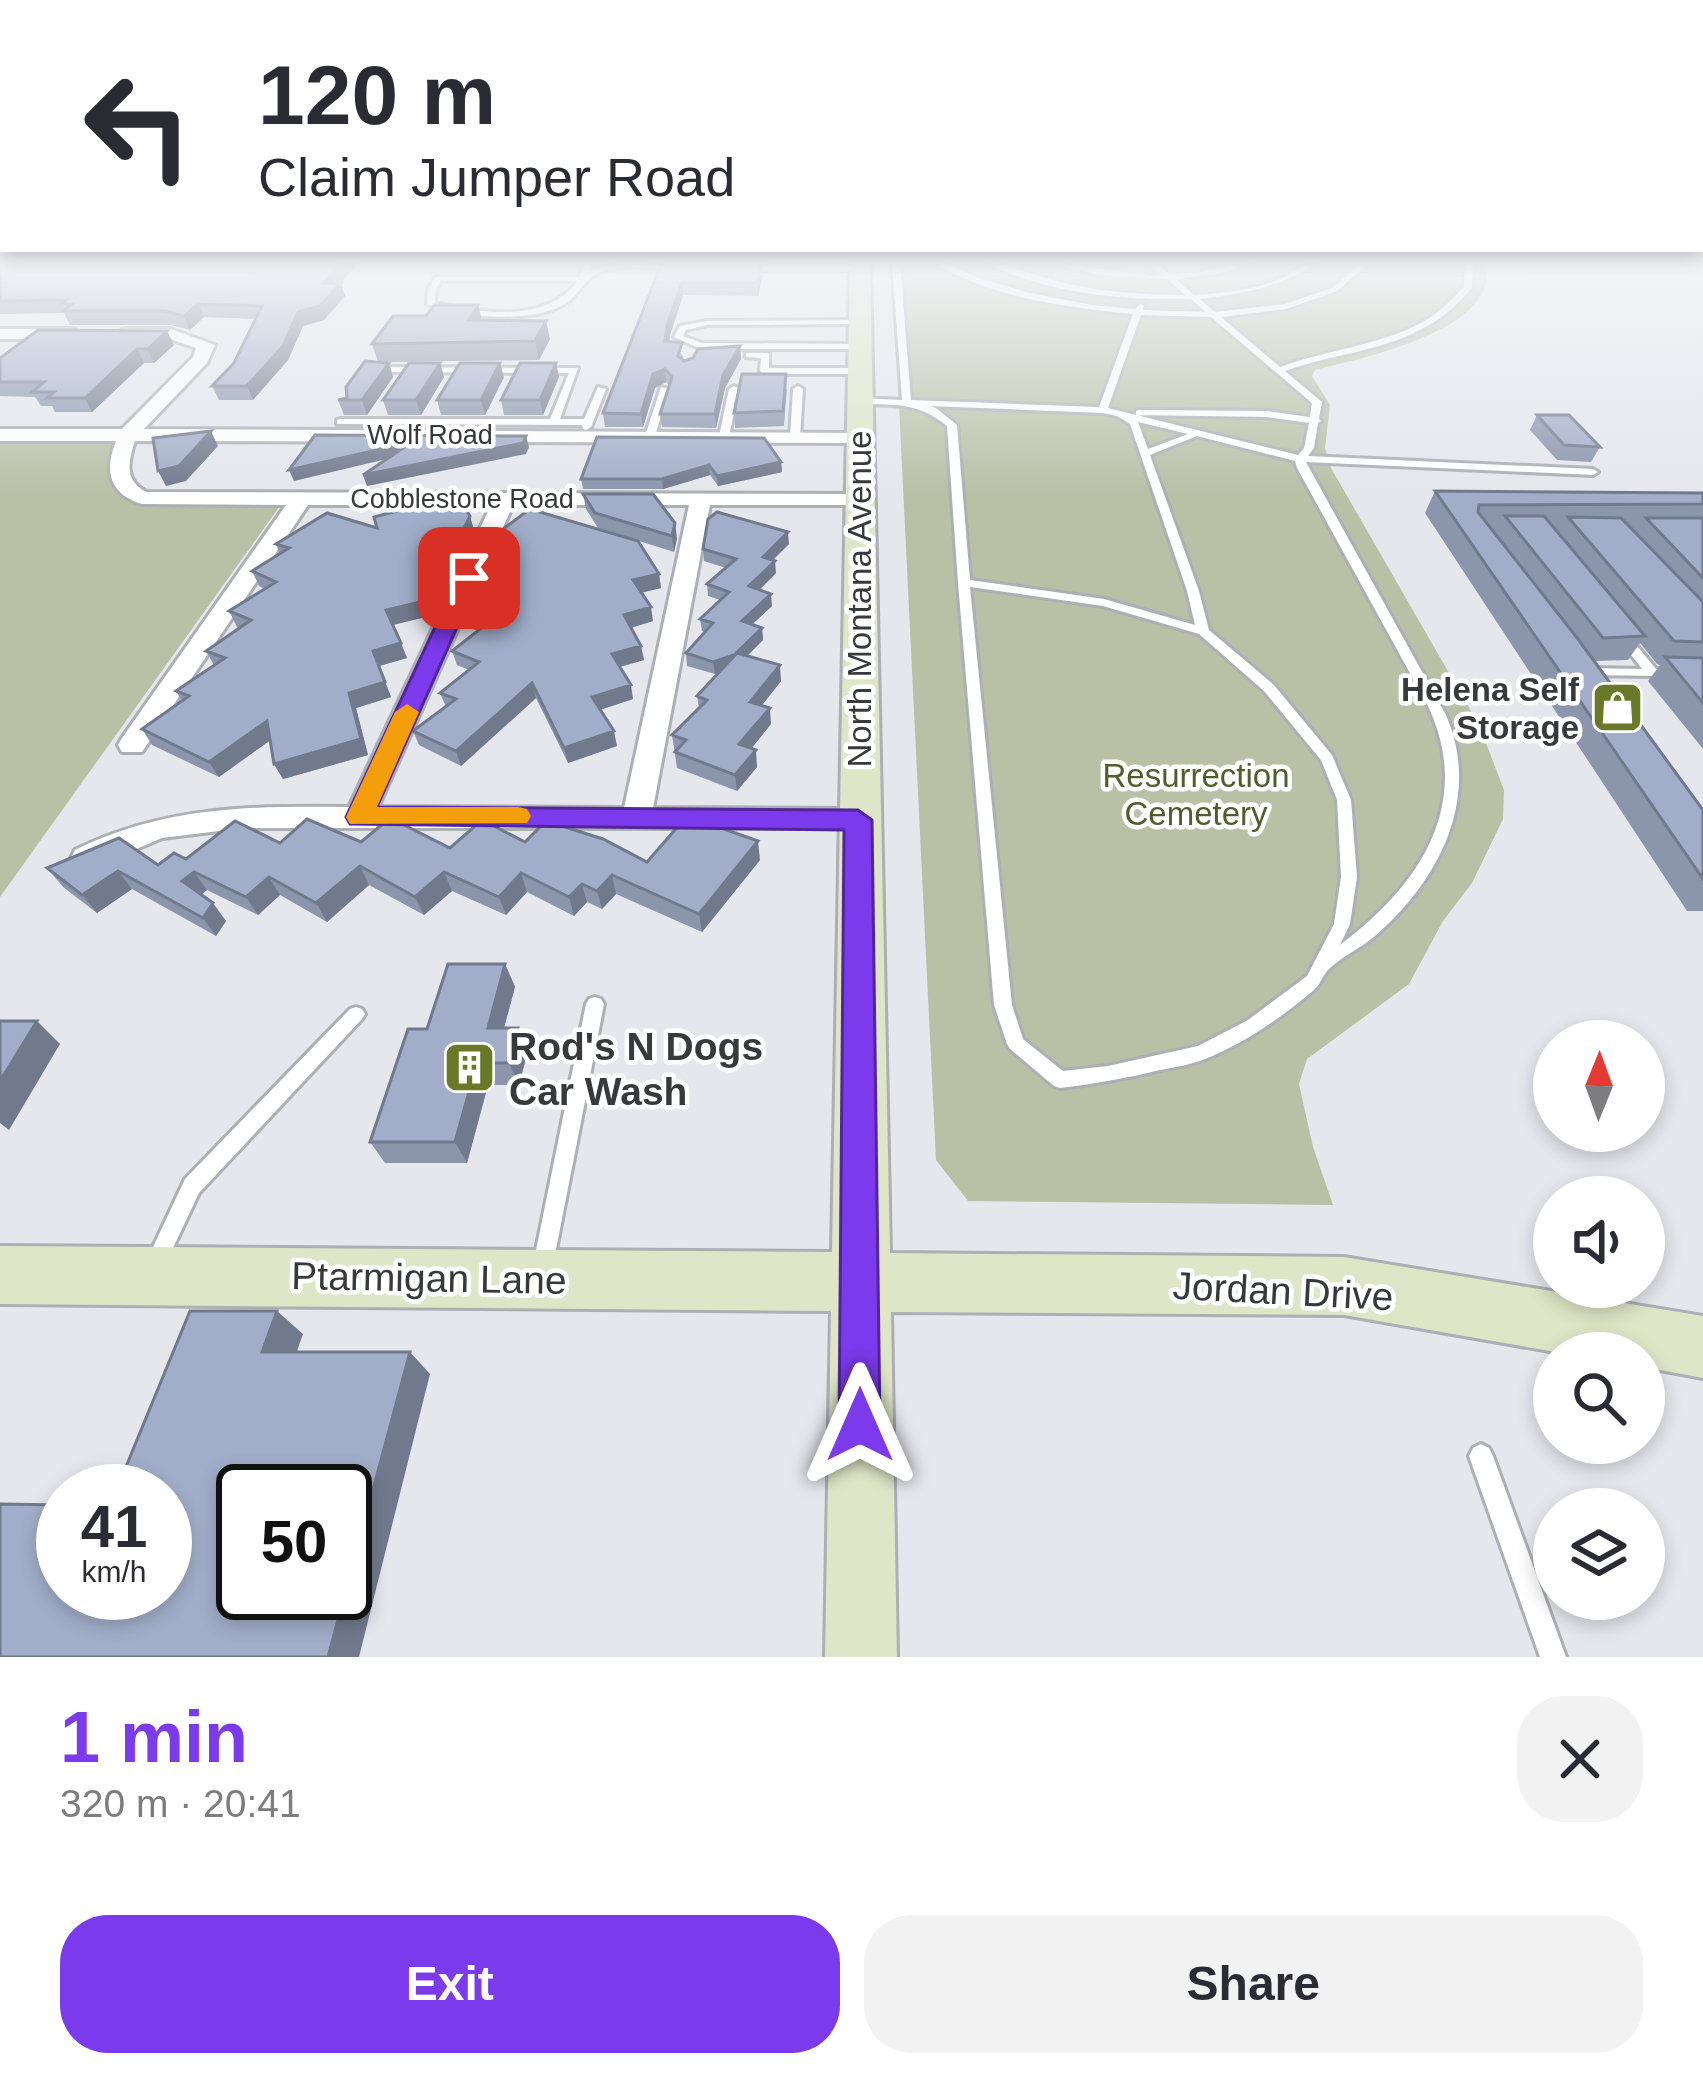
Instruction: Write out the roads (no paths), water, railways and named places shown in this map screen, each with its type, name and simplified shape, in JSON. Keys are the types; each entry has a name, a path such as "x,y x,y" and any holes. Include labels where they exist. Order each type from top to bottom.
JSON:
{"main road":[{"name":"North Montana Avenue","path":"861,1657 858,820 864,339"},
{"name":"Ptarmigan Lane","path":"0,1275 186,1286 540,1279 859,1281"},
{"name":"Jordan Drive","path":"859,1281 1344,1286 1703,1347"}],"street":[{"path":"128,435 201,359 206,345 188,339"},
{"name":"Wolf Road","path":"0,435 585,429 650,436 795,437 860,375"},
{"name":"Cobblestone Road","path":"128,435 118,479 125,491 142,498 860,499"},
{"path":"359,817 505,498"},
{"path":"637,816 701,498"},
{"path":"132,745 301,499"},
{"path":"68,868 141,830 182,820 637,816 858,820"}],"lane":[{"path":"683,339 687,344 860,375"},
{"path":"757,339 860,375 907,404 933,410 952,425 964,583 1003,1005 1016,1044 1060,1080 1202,1053 1254,1024 1313,981 1342,924 1350,836 1344,800 1327,758 1298,720 1241,661 1203,631 1104,603 964,583"},
{"path":"891,339 907,404"},
{"path":"1111,411 1130,339"},
{"path":"1246,339 1317,403 1310,448 1300,459"},
{"path":"1282,369 1395,339"},
{"path":"692,355 766,355 763,375 860,375"},
{"path":"375,370 575,370 554,422"},
{"path":"396,387 408,370"},
{"path":"447,387 458,370"},
{"path":"508,387 517,370"},
{"path":"340,422 554,422 585,429 601,388"},
{"path":"650,436 664,389"},
{"path":"724,436 734,389"},
{"path":"795,437 798,389"},
{"path":"372,422 384,404"},
{"path":"426,422 437,404"},
{"path":"491,422 499,404"},
{"path":"907,404 1267,414 1316,421"},
{"path":"1111,411 1300,459 1593,472"},
{"path":"1111,411 1134,423 1203,631"},
{"path":"1142,454 1195,435"},
{"path":"1300,459 1442,718 1454,766 1438,841 1414,879 1372,931 1322,965"},
{"path":"1609,620 1652,673"},
{"path":"1570,655 1597,690"},
{"path":"1584,673 1669,673"},
{"path":"540,1279 595,1004"},
{"path":"186,1286 192,1186 356,1014"},
{"path":"1481,1456 1553,1657"}],"place":[{"name":"Helena Self Storage","path":"1618,708"},
{"name":"Rod's N Dogs Car Wash","path":"470,1068"}],"park label":[{"name":"Resurrection Cemetery","path":"1196,794"}]}
